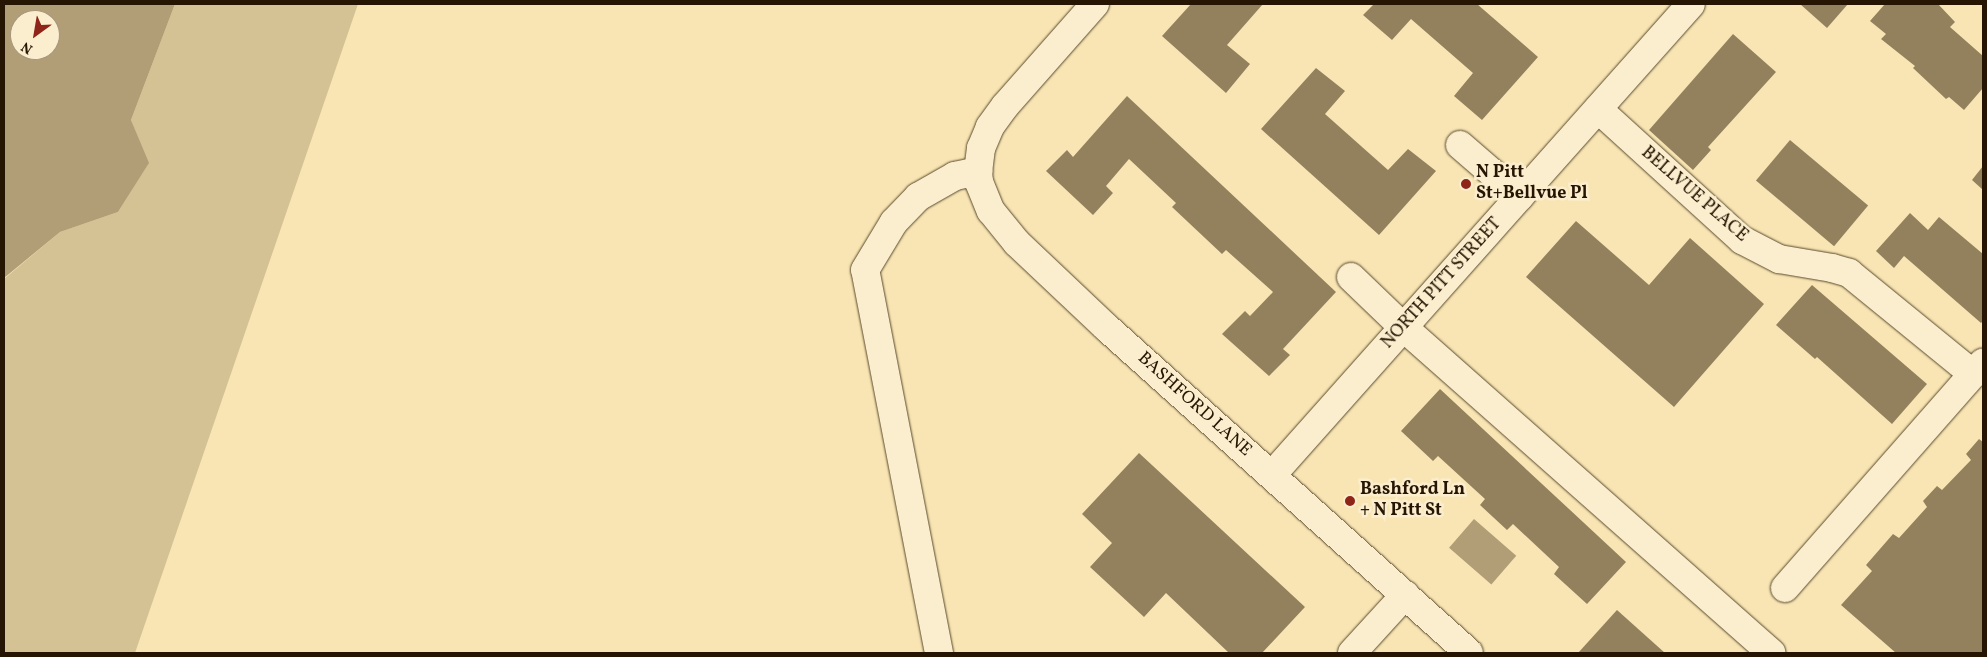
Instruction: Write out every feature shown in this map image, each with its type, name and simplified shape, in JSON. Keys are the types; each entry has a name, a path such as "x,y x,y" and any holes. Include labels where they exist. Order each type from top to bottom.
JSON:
{"street":[{"name":"BASHFORD LANE","path":"1095,4 1005,106 990,127 981,148 978,171 979,182 991,211 1017,243 1107,328 1469,653"},
{"name":"NORTH PITT STREET","path":"1272,475 1691,4"},
{"name":"BELLVUE PLACE","path":"1598,109 1742,240 1779,259 1832,268 1849,273 1978,368"},
{"path":"1460,145 1520,197"},
{"path":"938,653 865,270 894,222 918,197 955,176 978,171"},
{"path":"1351,277 1403,327 1771,653"},
{"path":"1785,588 1978,368"},
{"path":"1352,653 1405,595"}],"shaded area":[{"path":"4,4 175,4 131,120 149,163 118,212 60,232 4,278"},
{"path":"175,4 358,4 135,653 4,653 4,279 60,232 118,212 148,164 131,120"},
{"path":"1474,519 1516,556 1491,584 1449,548"}],"building":[{"path":"1191,4 1263,4 1227,45 1250,64 1226,93 1162,36"},
{"path":"1374,4 1477,4 1538,57 1482,120 1454,96 1473,73 1411,19 1392,40 1363,15"},
{"path":"1800,4 1848,4 1827,28"},
{"path":"1885,4 1938,4 1955,22 1950,27 1983,56 1983,88 1964,110 1949,97 1946,99 1913,68 1915,66 1881,39 1886,34 1870,21"},
{"path":"1733,34 1776,72 1708,147 1711,150 1693,170 1649,130"},
{"path":"1316,68 1345,91 1325,114 1388,170 1408,149 1436,171 1379,235 1261,129"},
{"path":"1127,96 1336,292 1283,349 1290,355 1269,376 1222,334 1245,311 1250,316 1273,292 1226,250 1222,254 1172,207 1176,203 1129,159 1106,186 1113,193 1093,215 1046,171 1067,150 1073,157"},
{"path":"1790,140 1868,206 1834,246 1756,181"},
{"path":"1983,166 1983,190 1972,180"},
{"path":"1910,213 1928,230 1939,217 1983,254 1983,321 1981,323 1904,256 1894,268 1876,251"},
{"path":"1576,221 1649,285 1690,238 1764,304 1674,407 1526,277"},
{"path":"1812,285 1927,384 1892,424 1817,357 1815,359 1776,325"},
{"path":"1440,389 1626,562 1587,604 1554,574 1559,567 1513,524 1507,530 1480,505 1485,499 1438,456 1433,461 1401,431"},
{"path":"1979,439 1983,442 1983,653 1896,653 1841,605 1872,571 1866,565 1893,534 1899,538 1927,507 1923,501 1937,486 1942,490 1971,460 1966,454"},
{"path":"1139,453 1305,607 1262,653 1229,653 1166,593 1144,617 1090,567 1112,543 1082,514"},
{"path":"1617,610 1665,653 1578,653"}],"place":[{"name":"N Pitt St+Bellvue Pl","path":"1466,184"},
{"name":"Bashford Ln + N Pitt St","path":"1350,501"}]}
